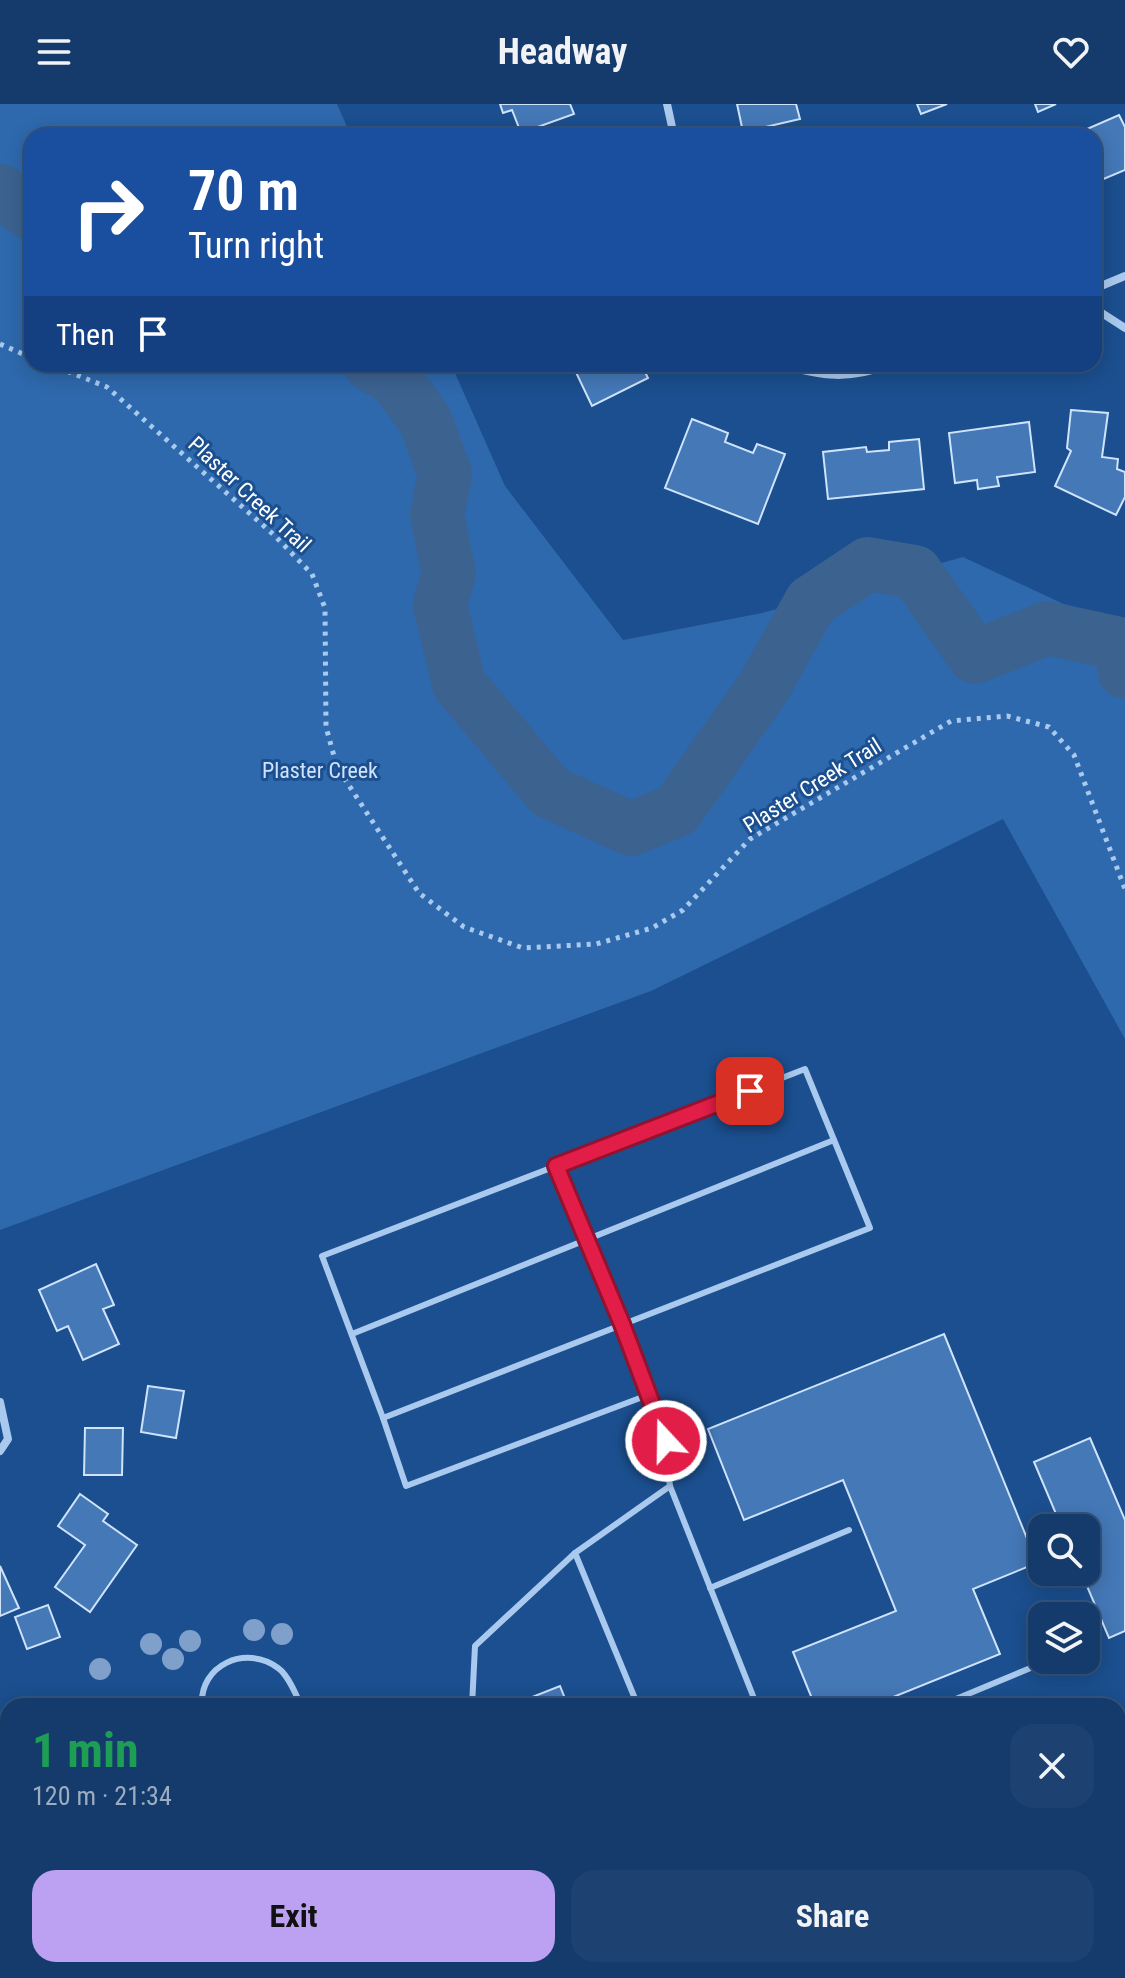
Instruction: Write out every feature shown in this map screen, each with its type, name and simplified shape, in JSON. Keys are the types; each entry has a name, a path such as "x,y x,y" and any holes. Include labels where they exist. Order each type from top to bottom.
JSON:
{"street":[{"path":"667,104 672,128"},
{"path":"1102,286 1125,276"},
{"path":"1102,313 1125,328"},
{"path":"806,372 823,377 863,372"},
{"path":"0,1402 8,1439 0,1451"}],"lane":[{"path":"383,1418 870,1228 805,1069 322,1256 406,1486 648,1395"},
{"path":"352,1334 834,1140"},
{"path":"556,1166 622,1324 666,1441 670,1486 754,1698"},
{"path":"472,1698 475,1646 575,1553 670,1486"},
{"path":"710,1588 849,1530"},
{"path":"575,1553 635,1698"},
{"path":"201,1698 201,1692 215,1670 236,1656 259,1659 280,1669 298,1698"},
{"path":"958,1698 1028,1669"}],"path":[{"path":"0,344 24,354"},
{"name":"Plaster Creek Trail","path":"69,372 107,387 274,535 312,574 325,608 326,727 337,767 419,893 464,927 523,948 596,944 652,928 683,910 750,839 805,806 951,721 1007,716 1049,727 1074,755 1125,889"}],"green space":[{"name":"Plaster Creek","path":"0,104 337,104 348,128 24,128 24,372 455,372 505,486 623,640 762,613 963,557 1085,614 1125,684 1125,1039 1003,819 651,991 0,1230"}],"building":[{"path":"500,104 570,104 574,114 535,128 519,128 512,110 503,113"},
{"path":"737,104 796,104 800,119 761,128 742,128"},
{"path":"917,104 947,104 921,114"},
{"path":"1035,104 1056,104 1038,112"},
{"path":"1119,115 1125,127 1125,170 1102,180 1102,128 1089,128"},
{"path":"576,372 645,372 648,378 592,406"},
{"path":"1071,410 1108,413 1102,457 1118,459 1117,469 1125,472 1125,497 1116,515 1055,486 1071,451 1067,448"},
{"path":"692,419 728,433 725,442 753,453 757,444 785,454 758,524 665,488"},
{"path":"1029,422 1035,472 997,477 999,486 978,489 977,480 955,483 949,433"},
{"path":"919,439 924,489 828,499 823,452 866,447 867,452 889,450 889,442"},
{"path":"96,1264 114,1305 103,1309 119,1344 83,1360 68,1326 57,1331 39,1290"},
{"path":"944,1334 1028,1541 1028,1567 973,1589 1000,1654 891,1698 812,1698 793,1652 896,1611 843,1480 744,1520 708,1429"},
{"path":"148,1386 184,1391 176,1438 141,1432"},
{"path":"85,1428 123,1428 122,1475 84,1475"},
{"path":"1090,1438 1125,1520 1125,1631 1109,1638 1100,1617 1100,1602 1094,1602 1087,1586 1100,1586 1100,1514 1056,1514 1034,1462"},
{"path":"80,1494 108,1514 103,1521 137,1545 90,1612 55,1587 85,1545 58,1526"},
{"path":"0,1566 19,1608 0,1616"},
{"path":"48,1605 60,1637 27,1649 15,1617"},
{"path":"560,1686 565,1698 530,1698"}],"waterway":[{"name":"Plaster Creek","path":"0,191 24,208"},
{"name":"Plaster Creek","path":"383,372 396,380 425,420 445,474 437,515 449,574 440,604 459,684 550,792 631,829 677,810 765,685 811,602 868,564 915,572 975,657 1047,628 1120,644 1125,672"}],"route":[{"path":"666,1441 622,1324 556,1166 750,1091"}]}
